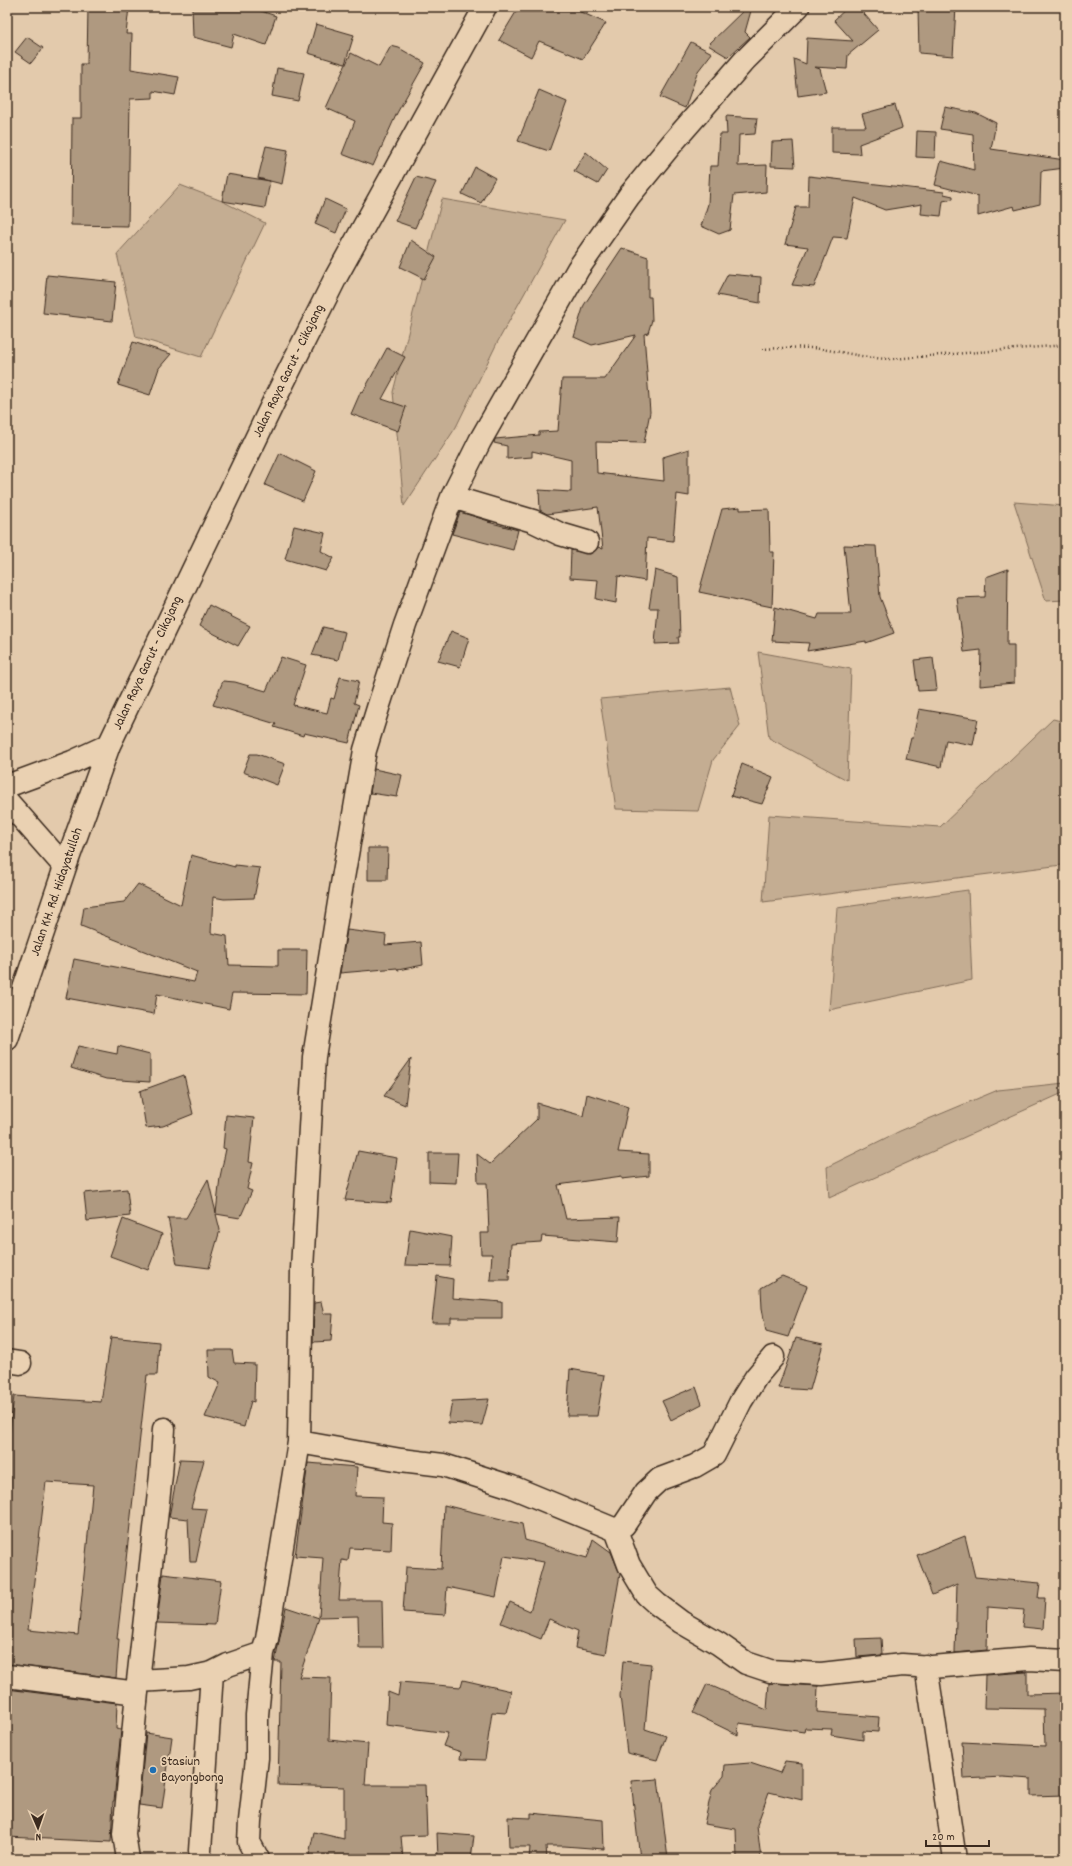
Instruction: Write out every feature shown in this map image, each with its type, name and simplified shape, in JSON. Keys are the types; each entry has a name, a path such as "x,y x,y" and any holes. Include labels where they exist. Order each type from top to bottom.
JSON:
{"street":[{"name":"Jalan Raya Garut - Cikajang","path":"109,745 274,401 336,276 485,7"},
{"path":"258,1859 249,1842 256,1758 257,1715 263,1653 267,1640 299,1442 302,1269 314,1057 342,884 366,750 376,715 405,625 452,497 480,441 578,269 629,196 674,141 739,66 798,7"},
{"path":"452,497 533,521 560,534 587,542"},
{"path":"7,786 72,762 109,745"},
{"name":"Jalan KH. Rd. Hidayatulloh","path":"7,1039 64,867 109,745"},
{"path":"7,801 64,867"},
{"path":"616,1530 624,1525 646,1492 660,1479 695,1466 714,1455 741,1401 756,1377 773,1357"},
{"path":"128,1859 124,1834 137,1687 161,1475 164,1429"},
{"path":"299,1442 449,1467 512,1487 616,1530 629,1566 647,1595 681,1622 719,1644 746,1663 770,1671 821,1674 902,1665 926,1666 1029,1659 1065,1661"},
{"path":"7,1676 137,1687 212,1673 228,1664 263,1653"},
{"path":"926,1666 955,1859"},
{"path":"200,1851 212,1673"}],"path":[{"path":"762,349 796,347 818,349 875,359 892,359 1065,345"}],"shaded area":[{"path":"180,185 222,201 265,223 201,357 136,337 117,254"},
{"path":"442,199 565,220 497,343 456,427 404,506 393,392"},
{"path":"1014,502 1065,506 1065,600 1046,601"},
{"path":"758,652 851,669 847,780 769,738"},
{"path":"730,687 740,726 713,760 698,811 616,809 600,699"},
{"path":"1053,719 1065,722 1065,863 1062,865 763,902 769,815 940,827"},
{"path":"968,890 972,980 829,1010 837,908"},
{"path":"1065,1083 1065,1092 829,1198 827,1167 900,1131 998,1090"}],"building":[{"path":"88,7 129,7 126,34 132,34 131,69 179,77 175,95 153,91 153,98 130,99 128,226 71,225 72,118 81,118 81,64 87,64"},
{"path":"192,7 249,7 276,16 266,45 234,34 231,47 193,37"},
{"path":"519,7 569,7 606,23 583,59 539,41 531,57 499,40"},
{"path":"747,7 752,7 745,32 750,37 728,57 708,45"},
{"path":"848,7 858,7 878,30 848,55 847,69 814,67 820,69 826,92 798,96 794,59 806,64 807,38 853,41 834,20"},
{"path":"918,7 956,7 953,56 919,53"},
{"path":"316,24 354,35 345,64 308,53"},
{"path":"27,37 43,48 31,63 15,52"},
{"path":"691,42 712,53 698,71 685,108 660,97"},
{"path":"391,46 399,48 425,63 397,113 373,166 342,154 355,121 326,108 351,53 379,67"},
{"path":"277,68 304,73 298,101 272,96"},
{"path":"539,90 567,102 549,151 518,141"},
{"path":"895,105 902,128 859,144 860,154 832,153 832,127 866,127 862,114"},
{"path":"945,107 976,113 996,123 991,149 1065,160 1065,168 1041,171 1040,204 1015,210 1014,206 978,216 978,196 935,185 941,161 974,170 973,134 940,129"},
{"path":"726,116 757,118 755,134 739,135 738,166 767,165 766,192 734,195 730,230 719,234 701,226 708,204 710,166 718,166 720,134 727,134"},
{"path":"917,131 936,132 935,158 916,157"},
{"path":"793,141 795,167 771,166 772,142"},
{"path":"266,146 288,150 282,184 258,178"},
{"path":"586,152 607,170 598,184 574,171"},
{"path":"475,167 495,178 481,203 462,194"},
{"path":"227,174 270,181 265,208 222,201"},
{"path":"809,176 944,192 944,194 953,196 953,199 943,201 941,216 921,214 922,204 885,210 855,198 847,238 833,237 814,287 792,285 808,247 785,244 796,207 808,207"},
{"path":"416,177 436,182 415,228 395,221"},
{"path":"325,199 346,209 336,233 315,224"},
{"path":"411,240 436,257 424,279 400,267"},
{"path":"622,248 648,257 648,297 651,297 652,320 648,333 644,334 650,412 644,443 596,442 597,473 664,481 663,457 689,449 689,496 677,494 673,541 647,538 645,581 618,576 616,603 596,599 598,580 570,578 571,550 590,554 598,547 603,549 598,507 547,514 540,510 539,490 571,492 571,460 532,451 532,457 507,459 507,446 494,443 495,439 539,435 539,432 558,431 562,379 605,379 636,335 592,345 574,337 584,305"},
{"path":"728,274 761,277 760,303 717,295"},
{"path":"47,275 116,282 112,321 43,313"},
{"path":"133,342 171,354 159,368 150,395 118,385"},
{"path":"387,348 405,357 382,399 406,407 398,431 351,414 361,391 363,392"},
{"path":"280,453 316,471 303,501 265,485"},
{"path":"740,507 740,510 769,509 770,552 774,552 772,607 699,592 722,509"},
{"path":"460,512 492,522 488,522 518,530 513,550 452,534"},
{"path":"294,526 325,533 321,551 334,558 326,571 285,559"},
{"path":"844,545 876,546 880,597 894,633 866,643 866,641 807,651 809,643 772,641 775,607 817,619 819,614 851,614"},
{"path":"1008,569 1007,645 1014,645 1014,683 980,686 981,650 964,652 957,598 985,597 986,577"},
{"path":"655,570 678,577 679,643 655,644 658,608 649,608"},
{"path":"209,605 250,626 238,646 199,626"},
{"path":"323,627 345,632 338,660 312,655"},
{"path":"451,631 469,638 460,667 438,661"},
{"path":"281,657 306,665 293,705 327,713 331,698 334,699 340,677 359,681 354,703 359,705 349,743 304,733 303,736 274,727 276,724 213,705 223,681 235,682 266,691"},
{"path":"933,658 937,690 918,691 914,660"},
{"path":"919,709 978,719 973,745 946,740 941,767 906,759 911,738 913,738"},
{"path":"250,754 257,754 285,764 277,785 243,772"},
{"path":"742,764 773,777 762,804 731,796"},
{"path":"374,769 402,775 397,797 370,793"},
{"path":"368,848 388,848 387,880 368,880"},
{"path":"191,855 235,867 235,865 260,868 254,898 224,899 213,897 211,933 227,936 229,965 278,966 278,950 307,950 306,994 232,993 229,1009 157,994 154,1014 66,998 74,959 194,982 197,972 81,926 84,907 124,902 138,884 181,905"},
{"path":"347,930 386,935 385,945 421,942 423,965 398,970 397,968 340,973"},
{"path":"78,1046 117,1054 118,1046 150,1054 150,1082 106,1079 71,1068"},
{"path":"411,1059 405,1105 384,1096"},
{"path":"184,1075 193,1114 163,1126 146,1128 140,1091"},
{"path":"587,1094 628,1107 618,1152 649,1154 649,1176 622,1179 622,1176 558,1185 566,1219 620,1217 618,1242 542,1236 541,1242 511,1244 509,1280 490,1280 492,1254 481,1254 480,1233 489,1233 487,1183 478,1183 477,1154 490,1164 537,1119 537,1103 583,1116"},
{"path":"226,1115 254,1118 249,1162 253,1163 247,1189 252,1191 240,1218 216,1214 220,1230 209,1268 177,1264 168,1218 186,1218 208,1179 216,1213 220,1177 226,1149 223,1148"},
{"path":"358,1151 397,1158 391,1203 345,1200"},
{"path":"429,1153 458,1153 456,1183 429,1182"},
{"path":"127,1189 130,1216 87,1221 84,1193"},
{"path":"123,1219 162,1234 148,1270 110,1256"},
{"path":"410,1229 452,1237 450,1266 405,1265"},
{"path":"437,1276 453,1279 452,1298 502,1302 502,1318 451,1318 451,1323 432,1323"},
{"path":"782,1276 807,1286 788,1337 766,1331 762,1308 761,1288"},
{"path":"321,1302 324,1314 333,1314 331,1341 313,1342 314,1303"},
{"path":"111,1337 159,1342 157,1375 147,1375 117,1639 119,1639 116,1678 7,1664 7,1454 14,1396 101,1402","holes":["46,1482 93,1485 78,1635 28,1630"]},
{"path":"796,1338 823,1344 810,1390 778,1388"},
{"path":"208,1350 232,1350 234,1363 255,1364 254,1402 251,1401 244,1427 205,1417 220,1383 209,1377"},
{"path":"570,1369 604,1375 597,1416 567,1416"},
{"path":"696,1387 702,1404 671,1420 662,1401"},
{"path":"489,1399 482,1425 448,1423 452,1401"},
{"path":"180,1459 204,1460 191,1508 207,1509 196,1562 190,1562 188,1519 169,1517"},
{"path":"308,1463 357,1467 355,1496 383,1497 382,1522 392,1523 391,1550 350,1548 348,1561 342,1560 339,1600 382,1600 383,1648 359,1648 358,1616 319,1617 323,1558 295,1556"},
{"path":"444,1505 522,1524 525,1540 587,1558 593,1539 611,1552 620,1574 606,1654 575,1648 578,1631 549,1619 541,1639 501,1623 510,1602 530,1611 544,1562 504,1556 496,1597 447,1587 445,1615 403,1612 406,1567 441,1569"},
{"path":"965,1536 975,1577 1040,1583 1038,1598 1045,1598 1043,1629 1022,1627 1024,1610 988,1607 987,1650 955,1653 957,1584 932,1595 917,1555"},
{"path":"163,1574 221,1581 215,1625 157,1623"},
{"path":"286,1607 319,1618 299,1677 331,1678 329,1740 368,1744 365,1785 425,1785 427,1835 401,1836 403,1859 308,1859 314,1832 344,1839 344,1787 278,1785 281,1662 275,1662"},
{"path":"881,1638 882,1655 857,1657 856,1639"},
{"path":"623,1661 651,1664 645,1729 666,1736 657,1760 627,1753 620,1696"},
{"path":"1027,1672 1027,1694 1065,1693 1065,1795 1031,1796 1031,1779 1003,1777 964,1779 962,1742 1045,1746 1044,1709 984,1708 985,1675"},
{"path":"463,1680 511,1691 506,1713 492,1712 485,1760 460,1759 461,1752 443,1746 448,1733 386,1725 388,1692 398,1696 400,1682 461,1687"},
{"path":"769,1683 818,1686 817,1712 879,1717 878,1732 863,1731 863,1740 831,1735 832,1729 805,1728 804,1732 739,1723 738,1735 693,1713 707,1684 767,1710"},
{"path":"7,1689 117,1703 116,1729 121,1730 113,1801 111,1842 7,1837"},
{"name":"Stasiun Bayongbong","path":"146,1733 172,1737 162,1808 139,1805"},
{"path":"785,1761 802,1763 802,1800 769,1792 757,1825 761,1859 737,1859 736,1829 704,1824 712,1790 724,1776 725,1765 750,1763 780,1773"},
{"path":"658,1779 668,1859 640,1859 631,1781"},
{"path":"531,1813 603,1820 604,1849 546,1846 547,1859 529,1859 530,1847 509,1847 508,1817 531,1818"},
{"path":"437,1833 474,1836 471,1859 438,1859"}],"place":[{"name":"Stasiun Bayongbong","path":"153,1770"}]}
